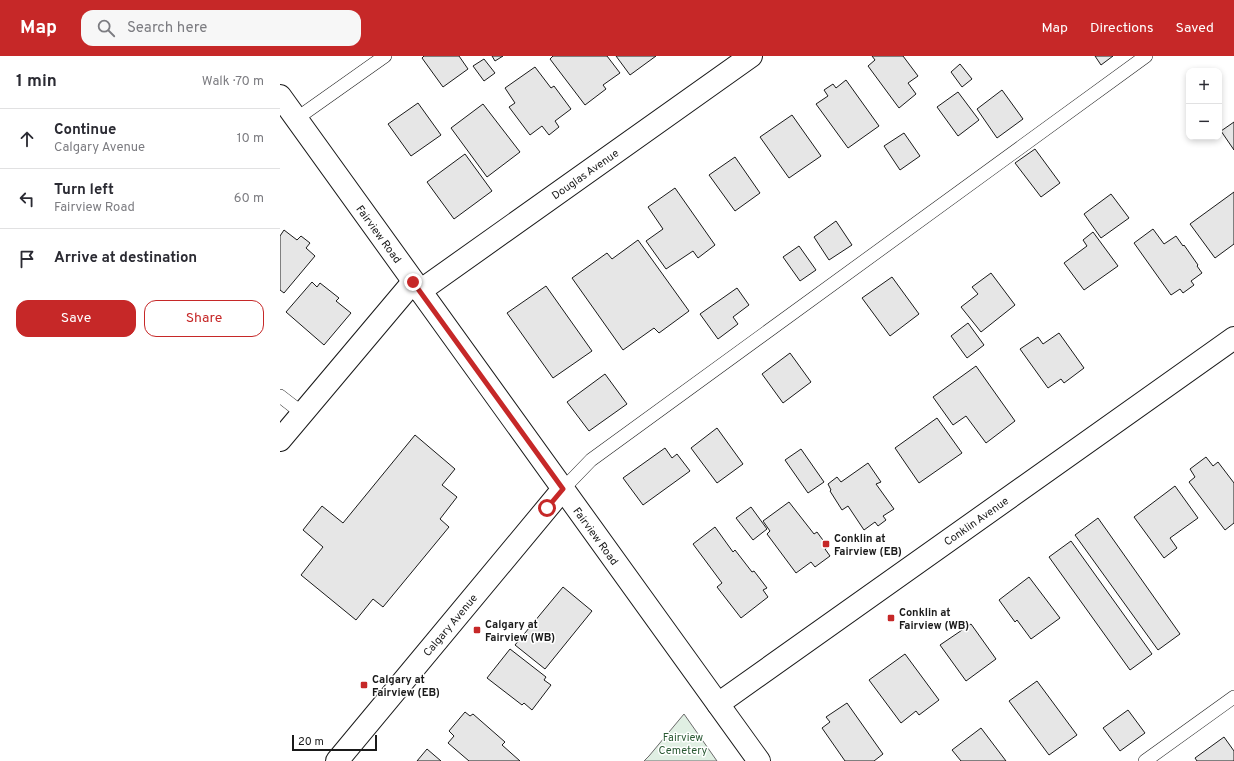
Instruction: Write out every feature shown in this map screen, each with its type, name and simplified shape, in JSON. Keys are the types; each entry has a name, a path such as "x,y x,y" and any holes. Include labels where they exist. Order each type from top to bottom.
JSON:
{"street":[{"name":"Douglas Avenue","path":"280,440 302,413 417,287 750,56"},
{"name":"Fairview Road","path":"280,96 759,761"},
{"name":"Conklin Avenue","path":"718,704 1234,338"},
{"name":"Calgary Avenue","path":"337,761 563,489"}],"lane":[{"path":"296,119 385,56"},
{"path":"563,489 591,460 1146,56"},
{"path":"280,396 302,413"},
{"path":"1145,761 1234,697"}],"green space":[{"name":"Fairview Cemetery","path":"684,714 717,761 644,761 649,756"}],"building":[{"path":"424,56 459,56 468,69 443,87 422,58"},
{"path":"492,56 503,56 495,61"},
{"path":"553,56 607,56 620,73 603,85 606,89 585,105 550,59"},
{"path":"616,56 656,56 630,75"},
{"path":"872,56 903,56 918,76 908,83 916,94 899,108 868,66 875,60"},
{"path":"1095,56 1113,56 1101,65"},
{"path":"484,59 495,73 484,81 473,66"},
{"path":"960,64 972,79 962,87 951,72"},
{"path":"535,67 551,88 554,86 571,109 555,121 559,127 549,135 542,126 530,135 509,107 515,103 505,88"},
{"path":"846,80 879,126 848,148 816,104 828,96 824,90 833,84 836,88"},
{"path":"1002,90 1023,119 997,138 977,109"},
{"path":"958,92 979,120 958,136 937,107"},
{"path":"418,103 441,135 411,156 388,124"},
{"path":"483,104 520,152 487,177 451,128"},
{"path":"792,115 821,156 789,178 760,137"},
{"path":"1234,122 1234,150 1222,132 1222,130"},
{"path":"904,133 920,156 900,170 884,146"},
{"path":"1035,149 1060,183 1041,197 1015,163"},
{"path":"465,154 492,191 454,219 427,182"},
{"path":"735,157 760,193 735,211 709,175"},
{"path":"675,188 715,245 698,258 693,251 666,269 646,241 663,229 648,207"},
{"path":"1234,192 1234,244 1215,258 1190,224"},
{"path":"1111,194 1129,218 1101,238 1084,214"},
{"path":"836,221 852,245 829,260 814,237"},
{"path":"1153,229 1164,244 1176,236 1183,246 1184,245 1202,273 1191,281 1194,285 1183,293 1180,289 1171,295 1134,243"},
{"path":"284,230 297,240 301,236 310,243 306,248 315,256 284,293 280,290 280,236"},
{"path":"1093,232 1118,266 1084,290 1064,263 1087,246 1083,240"},
{"path":"638,240 689,311 659,333 654,328 623,350 572,278 607,253 612,259"},
{"path":"799,246 816,270 800,281 783,257"},
{"path":"991,273 1015,305 981,332 961,307 978,294 972,287"},
{"path":"892,277 919,314 890,336 862,298"},
{"path":"312,282 317,287 320,283 339,298 336,301 351,313 324,345 286,312"},
{"path":"546,286 592,351 553,378 507,313"},
{"path":"737,288 749,305 733,317 738,324 718,339 700,314"},
{"path":"968,323 984,345 967,358 951,336"},
{"path":"1059,333 1084,368 1064,383 1061,379 1048,388 1020,349 1038,337 1043,344"},
{"path":"790,353 811,382 783,403 762,374"},
{"path":"976,366 1015,421 986,443 966,416 953,425 933,397"},
{"path":"605,374 627,404 589,431 567,402"},
{"path":"937,418 962,453 919,483 895,448"},
{"path":"717,428 743,464 717,483 691,448"},
{"path":"415,435 455,469 442,485 457,497 440,519 449,527 383,607 373,599 356,620 301,575 323,547 303,530 322,506 343,523"},
{"path":"665,448 672,458 677,454 690,471 643,505 623,478"},
{"path":"801,449 824,482 808,493 785,460"},
{"path":"1206,457 1213,466 1218,462 1234,483 1234,523 1225,530 1189,482 1195,477 1190,469"},
{"path":"868,463 881,482 876,484 894,509 883,516 886,520 878,526 875,522 864,530 848,506 842,510 830,491 831,490 828,484 837,477 841,482"},
{"path":"1175,486 1198,518 1170,538 1177,548 1164,558 1134,517"},
{"path":"789,502 814,534 817,532 828,547 825,549 830,556 815,567 811,562 796,573 767,534 770,531 763,521"},
{"path":"751,507 767,529 753,540 736,518"},
{"path":"1098,518 1180,634 1158,650 1075,535"},
{"path":"715,527 733,552 735,550 767,588 763,590 768,597 741,618 717,587 722,583 693,544"},
{"path":"1071,541 1152,654 1130,670 1049,557"},
{"path":"1029,577 1060,618 1031,639 1017,620 1015,622 999,600"},
{"path":"563,587 592,611 545,669 515,645"},
{"path":"971,624 996,659 966,681 940,645"},
{"path":"510,649 546,677 544,680 551,685 532,710 524,703 522,705 487,678"},
{"path":"905,654 939,700 919,715 916,711 901,723 869,680"},
{"path":"1037,681 1077,735 1049,755 1009,701"},
{"path":"847,703 883,754 874,761 845,761 822,728 830,722 826,717"},
{"path":"1128,710 1145,733 1120,751 1103,728"},
{"path":"465,712 470,716 473,714 505,742 502,745 520,761 469,761 448,743 454,736 449,731"},
{"path":"981,728 1006,761 961,761 952,750"},
{"path":"1224,737 1234,751 1234,761 1197,761 1195,758"},
{"path":"427,749 441,761 417,761"}],"place":[{"name":"Conklin at Fairview (EB)","path":"826,544"},
{"name":"Conklin at Fairview (WB)","path":"891,618"},
{"name":"Calgary at Fairview (WB)","path":"477,630"},
{"name":"Calgary at Fairview (EB)","path":"364,685"}],"route":[{"path":"413,282 563,489 547,508"}]}
